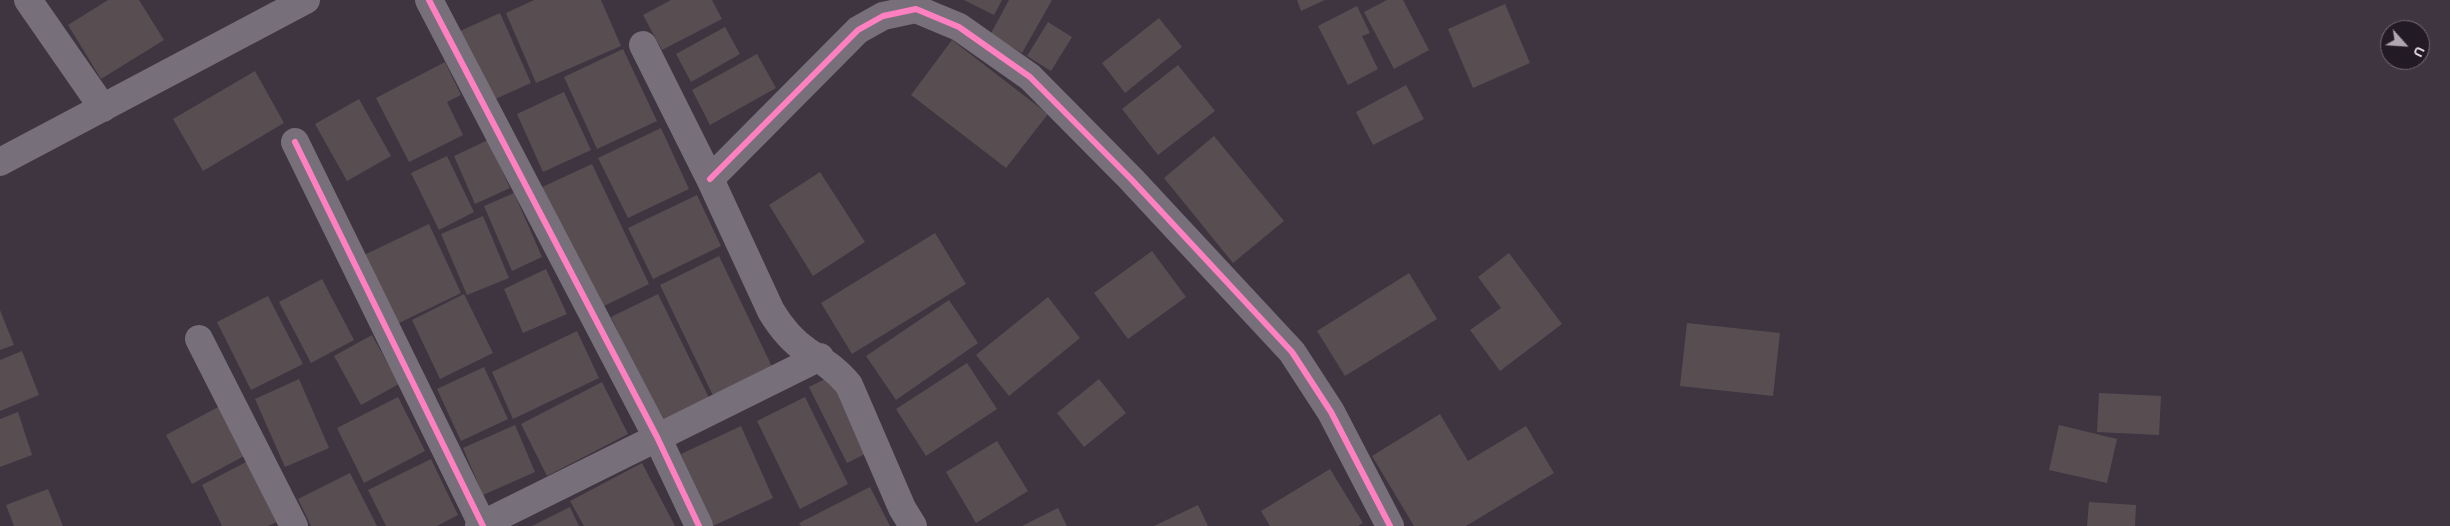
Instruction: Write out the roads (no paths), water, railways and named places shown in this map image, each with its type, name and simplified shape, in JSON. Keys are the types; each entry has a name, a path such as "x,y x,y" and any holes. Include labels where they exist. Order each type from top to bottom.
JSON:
{"street":[{"path":"28,0 103,108"},
{"path":"0,162 306,0"},
{"path":"430,0 657,437 699,526"},
{"path":"710,179 858,30 883,16 916,9 959,28 1030,77 1131,179 1292,352 1331,412 1390,526"},
{"path":"643,45 710,179 771,311 781,327 807,350 820,357 849,385 902,508 913,526"},
{"path":"295,142 482,525 820,357"},
{"path":"199,340 294,526"}]}
